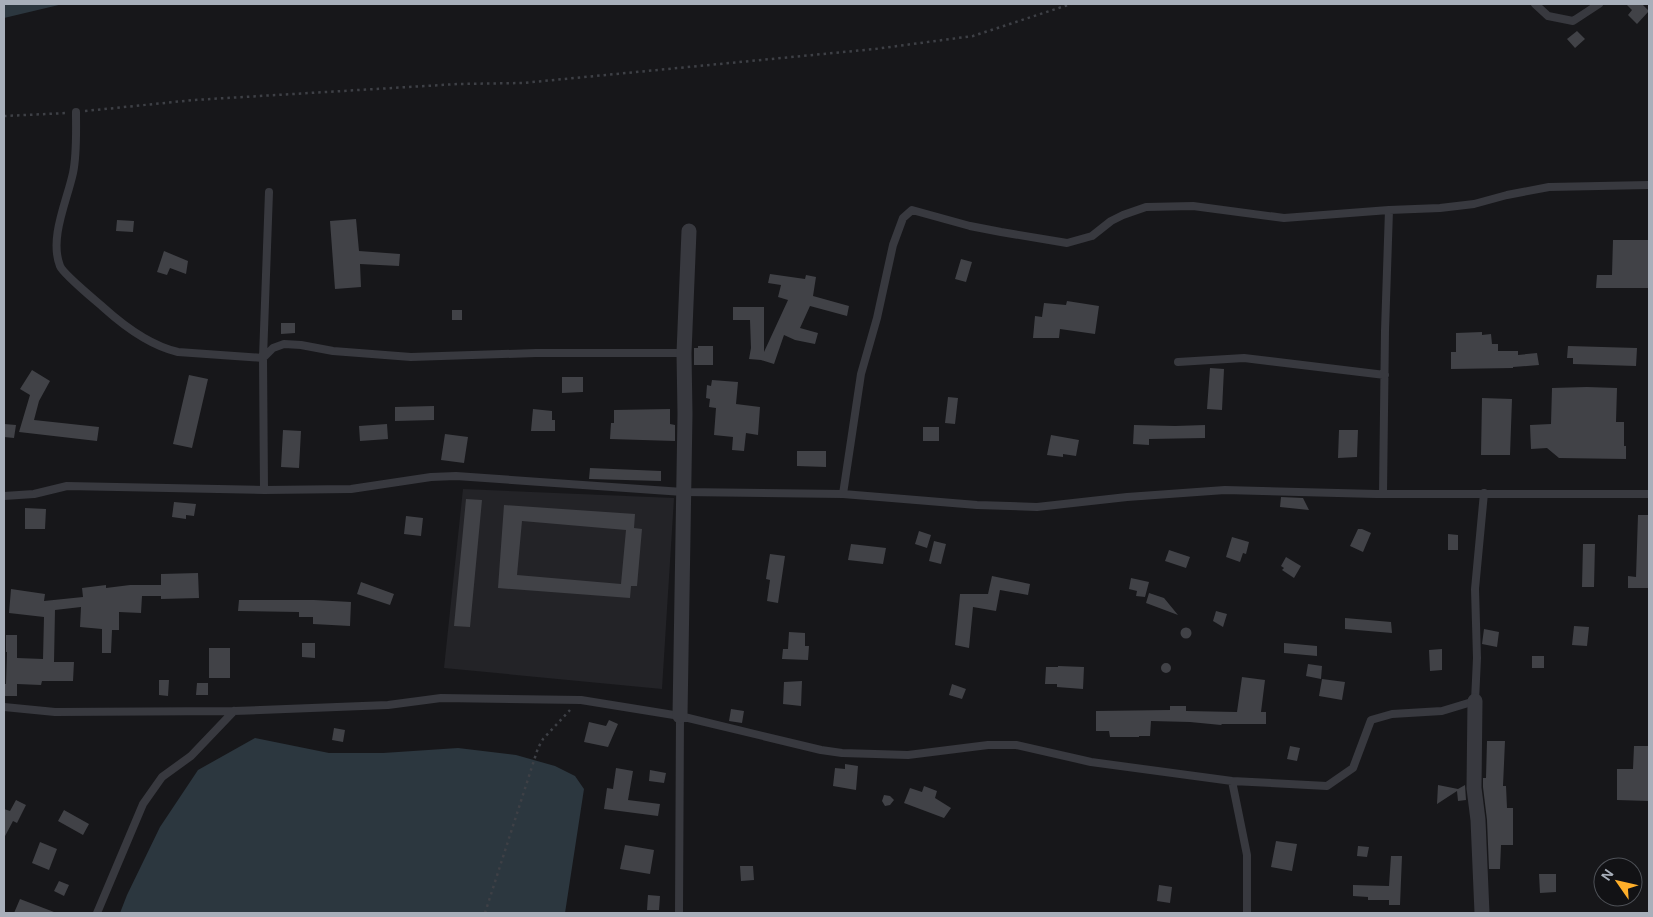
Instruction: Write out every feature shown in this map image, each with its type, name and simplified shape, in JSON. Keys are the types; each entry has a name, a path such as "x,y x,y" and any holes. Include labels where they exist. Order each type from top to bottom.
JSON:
{"street":[{"path":"680,716 685,414 684,353 689,231"},
{"path":"1475,701 1474,788 1478,820 1482,913"}],"lane":[{"path":"1536,4 1548,16 1573,21 1599,4"},
{"path":"76,112 73,172 56,244 60,267 108,312 152,343 178,352 263,358 273,348 284,344 411,357 536,353 684,353"},
{"path":"843,494 861,374 878,318 893,246 903,218 912,210 970,226 1067,243 1092,236 1117,218 1146,208 1194,206 1284,218 1440,208 1474,204 1507,194 1549,187 1649,185"},
{"path":"264,490 263,358 268,192"},
{"path":"1383,493 1389,210"},
{"path":"1178,362 1244,358 1385,375"},
{"path":"4,496 34,494 67,486 264,490 351,489 432,477 456,476 683,492 843,494 977,505 1037,507 1127,497 1226,490 1383,493 1649,494"},
{"path":"4,707 55,712 234,712 388,705 441,698 581,700 680,716 821,750 842,753 908,755 988,745 1016,745 1091,762 1232,781 1327,786 1353,768 1371,720 1392,714 1442,710 1475,701 1477,658 1475,589 1484,493"},
{"path":"97,913 142,804 162,777 190,756 234,712"},
{"path":"679,913 680,716"},
{"path":"1232,781 1247,855 1247,913"}],"path":[{"path":"4,116 76,112 194,100 458,84 523,83 875,49 973,36 1071,4"},
{"path":"485,913 538,748 543,739 581,700"}],"shaded area":[{"path":"4,4 63,4 4,18"},
{"path":"463,489 674,498 662,689 444,668"},
{"path":"255,738 329,753 383,753 458,748 516,755 555,766 575,776 584,789 565,913 120,913 160,827 198,770"}],"building":[{"path":"1626,4 1642,4 1649,11 1637,24 1628,15 1632,10"},
{"path":"1577,31 1585,39 1575,48 1567,39"},
{"path":"356,219 359,251 400,254 399,266 360,264 361,287 335,289 330,221"},
{"path":"117,220 134,221 133,232 116,231"},
{"path":"1613,240 1649,240 1649,288 1596,288 1597,275 1612,275"},
{"path":"164,251 188,261 186,274 170,268 167,275 157,272"},
{"path":"961,259 972,262 966,282 955,279"},
{"path":"770,274 805,279 806,275 816,277 813,296 849,306 847,316 810,306 800,328 818,333 815,344 795,340 784,335 774,364 749,359 751,348 750,320 733,320 733,307 764,307 764,352 788,300 778,297 781,285 768,283"},
{"path":"1067,301 1099,306 1095,334 1060,329 1059,338 1033,338 1035,316 1042,317 1044,303 1066,305"},
{"path":"452,310 462,310 462,320 452,320"},
{"path":"281,323 295,323 295,333 281,334"},
{"path":"1482,332 1482,335 1491,334 1492,344 1498,344 1498,351 1518,351 1518,355 1537,353 1539,365 1513,368 1451,369 1451,352 1456,352 1456,333"},
{"path":"698,346 713,346 713,365 694,365 694,348 698,348"},
{"path":"1568,346 1637,348 1636,366 1573,364 1573,358 1567,358"},
{"path":"1210,368 1224,369 1222,410 1207,409"},
{"path":"32,370 50,381 39,401 34,420 99,427 97,441 19,432 30,395 20,389"},
{"path":"189,375 208,379 192,448 173,444"},
{"path":"562,377 583,377 583,392 562,393"},
{"path":"712,380 738,382 736,404 760,407 758,435 746,433 744,451 732,450 733,437 714,435 716,408 709,407 710,399 706,398 707,385 711,386"},
{"path":"1552,388 1617,388 1616,422 1624,422 1626,459 1559,458 1547,448 1531,449 1530,425 1551,424"},
{"path":"948,397 958,398 955,424 945,423"},
{"path":"1482,398 1512,399 1510,455 1481,455"},
{"path":"434,406 434,420 395,421 395,407"},
{"path":"533,409 552,411 552,420 555,420 555,431 531,431"},
{"path":"670,409 670,424 675,425 675,441 610,439 611,423 614,423 614,410"},
{"path":"4,424 16,425 14,438 4,437"},
{"path":"387,424 388,439 360,441 359,426"},
{"path":"1134,425 1205,425 1205,438 1149,439 1149,445 1133,444"},
{"path":"923,427 939,427 939,441 923,441"},
{"path":"283,430 301,431 299,468 281,467"},
{"path":"1339,430 1358,430 1357,457 1338,458"},
{"path":"445,434 468,437 464,463 441,460"},
{"path":"1051,435 1079,440 1076,456 1063,454 1063,457 1047,455"},
{"path":"797,451 826,451 826,467 797,466"},
{"path":"590,468 661,471 661,481 589,479"},
{"path":"1281,497 1303,498 1309,510 1280,507"},
{"path":"466,499 482,500 470,627 454,626"},
{"path":"174,502 196,504 194,516 186,515 186,519 172,517"},
{"path":"504,505 635,514 634,528 642,529 637,586 631,586 630,598 498,588","holes":["522,521 626,530 621,584 517,575"]},
{"path":"25,508 46,509 45,529 25,529"},
{"path":"1638,515 1649,515 1649,588 1628,588 1628,576 1636,577"},
{"path":"406,516 423,518 421,536 404,534"},
{"path":"1358,529 1371,533 1363,552 1350,546"},
{"path":"919,531 931,535 927,548 915,544"},
{"path":"1448,534 1458,535 1458,550 1448,550"},
{"path":"1232,537 1249,542 1246,554 1243,553 1240,562 1226,557"},
{"path":"934,541 946,544 941,564 929,561"},
{"path":"851,544 886,548 883,564 848,560"},
{"path":"1583,544 1595,544 1594,587 1582,587"},
{"path":"1169,550 1190,557 1186,568 1165,561"},
{"path":"770,554 785,556 778,603 767,601 770,580 766,579"},
{"path":"1286,557 1301,566 1294,578 1282,570 1284,568 1281,566"},
{"path":"198,573 199,598 161,599 161,596 142,596 141,613 119,612 119,630 112,630 111,653 102,653 102,629 80,627 81,607 55,610 54,662 74,662 73,681 42,681 41,685 17,684 17,696 4,696 4,684 6,684 6,635 17,635 17,658 43,659 44,617 9,613 11,589 45,594 44,601 83,597 82,588 106,585 106,588 130,585 161,585 161,574"},
{"path":"992,576 1030,584 1028,595 1000,590 996,611 973,607 969,648 955,645 960,594 988,594"},
{"path":"1131,578 1149,582 1145,597 1136,596 1137,591 1129,589"},
{"path":"361,582 394,594 390,605 357,594"},
{"path":"1149,593 1164,598 1178,615 1146,603"},
{"path":"239,600 351,602 350,626 313,624 313,617 299,617 299,612 238,611"},
{"path":"1216,611 1227,614 1223,627 1213,621"},
{"path":"1345,618 1391,622 1392,633 1345,629"},
{"path":"1574,626 1589,627 1587,646 1572,645"},
{"path":"1184,628 1188,628 1191,633 1190,637 1184,638 1181,635 1181,631"},
{"path":"1484,629 1499,632 1497,647 1482,644"},
{"path":"789,632 805,633 805,646 809,646 808,660 782,659 783,649 788,649"},
{"path":"302,643 315,643 315,658 302,657"},
{"path":"1284,643 1317,646 1317,656 1284,653"},
{"path":"209,648 230,648 230,678 209,678"},
{"path":"1442,649 1442,670 1430,671 1429,650"},
{"path":"1532,656 1544,656 1544,668 1532,668"},
{"path":"1164,663 1168,663 1171,668 1170,672 1164,673 1161,670 1161,666"},
{"path":"1308,664 1322,666 1321,679 1306,676"},
{"path":"1046,667 1084,667 1083,689 1057,687 1057,684 1045,684"},
{"path":"1242,677 1265,680 1261,712 1266,712 1266,724 1221,725 1151,721 1150,736 1139,737 1110,737 1109,731 1096,731 1096,711 1170,710 1170,706 1186,706 1186,711 1237,712"},
{"path":"1322,679 1345,682 1342,700 1319,696"},
{"path":"159,680 169,680 168,696 159,695"},
{"path":"802,681 801,706 783,704 784,682"},
{"path":"197,683 208,683 208,695 196,695"},
{"path":"952,684 966,689 962,699 949,695"},
{"path":"731,709 744,711 742,723 729,721"},
{"path":"609,720 618,724 608,747 584,742 589,722 606,726"},
{"path":"334,728 345,730 343,742 332,740"},
{"path":"1487,741 1505,741 1503,786 1506,786 1507,808 1513,808 1513,845 1501,845 1500,869 1489,869 1487,820 1483,787 1483,778 1486,778"},
{"path":"1290,746 1300,748 1297,761 1287,759"},
{"path":"1634,746 1649,746 1649,801 1617,800 1617,769 1633,769"},
{"path":"845,764 858,766 856,790 833,786 835,768 845,769"},
{"path":"616,768 633,771 628,800 660,804 658,816 604,809 607,788 613,789"},
{"path":"650,770 666,773 664,783 649,781"},
{"path":"1438,785 1458,789 1465,785 1466,800 1458,801 1457,791 1437,804"},
{"path":"924,786 937,791 935,798 951,808 944,818 904,803 910,788 922,792"},
{"path":"884,795 890,796 894,800 890,805 885,806 882,801"},
{"path":"16,800 26,805 17,823 13,821 4,838 4,809 10,811"},
{"path":"64,810 89,824 83,835 58,821"},
{"path":"1276,841 1297,844 1292,871 1271,867"},
{"path":"40,842 57,849 49,870 32,863"},
{"path":"625,845 654,850 650,874 620,869"},
{"path":"1358,846 1369,847 1367,857 1357,856"},
{"path":"1391,856 1402,856 1400,905 1389,905 1389,900 1368,900 1368,897 1353,896 1353,885 1389,886"},
{"path":"740,866 753,866 754,880 741,881"},
{"path":"1539,874 1556,874 1556,892 1540,893"},
{"path":"59,881 69,885 64,896 54,891"},
{"path":"1159,885 1172,887 1170,903 1157,901"},
{"path":"648,895 660,896 659,910 647,910"},
{"path":"20,899 54,912 54,913 14,913"}]}
